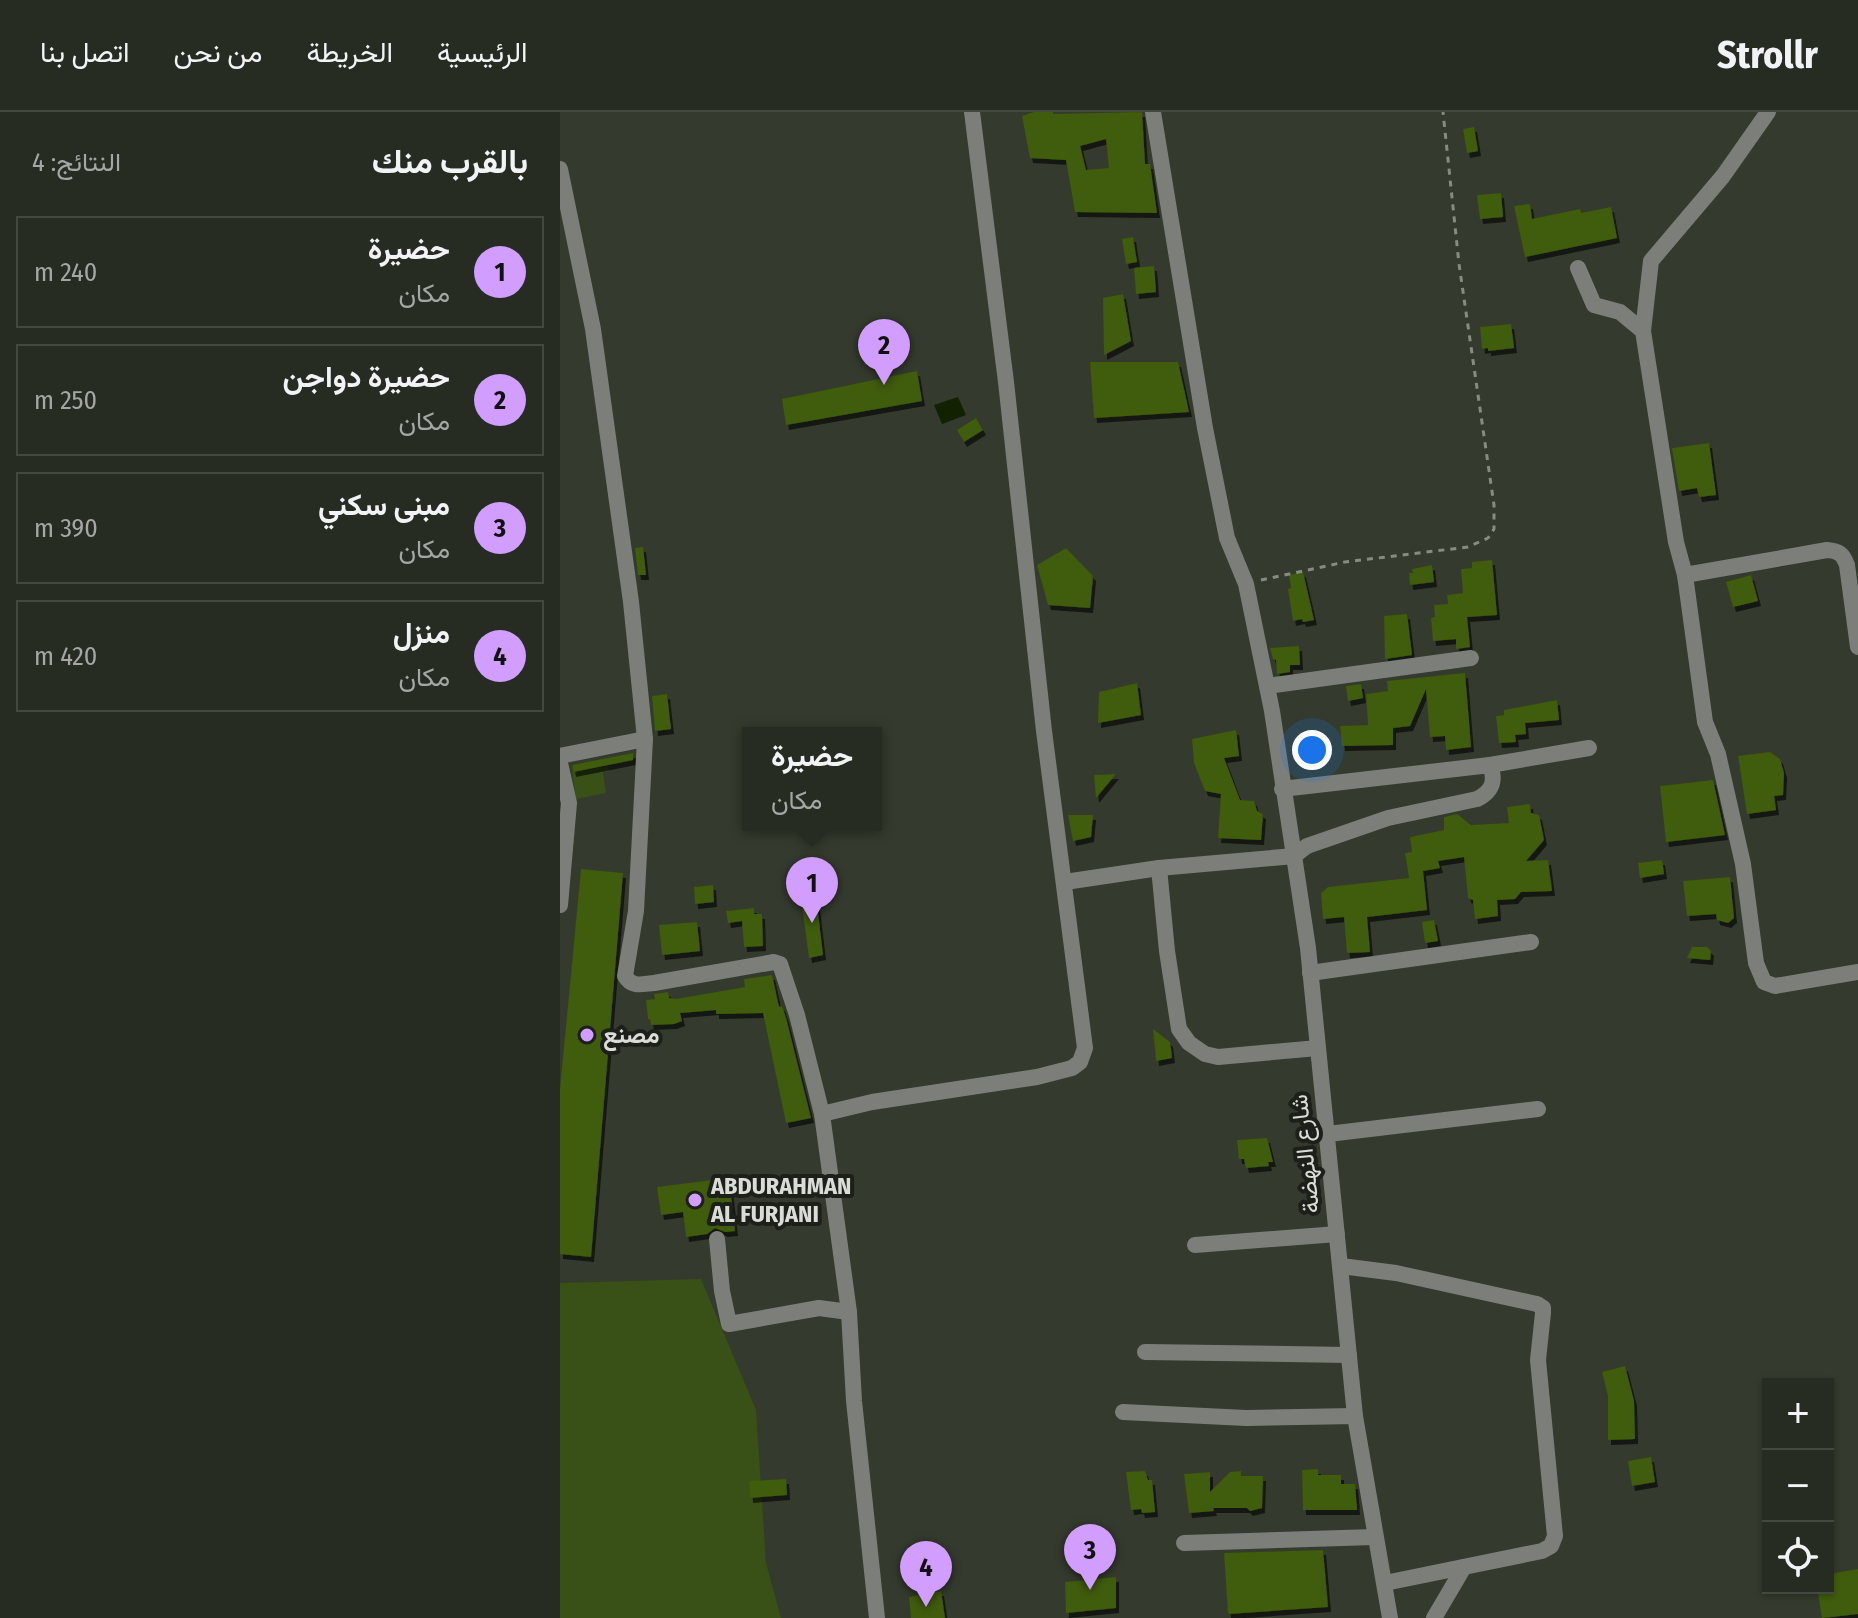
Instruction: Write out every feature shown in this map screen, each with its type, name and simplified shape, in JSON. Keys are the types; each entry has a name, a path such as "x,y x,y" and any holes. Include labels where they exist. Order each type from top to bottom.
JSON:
{"street":[{"path":"822,1114 872,1102 1037,1077 1072,1068 1084,1056 1085,1037 1044,731 1006,382 972,112"},
{"name":"شارع النهضة","path":"1153,112 1205,428 1227,538 1246,584 1267,686 1294,856 1328,1134 1355,1416 1390,1618"},
{"path":"1768,112 1723,176 1651,261 1643,331 1676,542 1685,575 1705,722 1718,754 1743,864 1756,963 1764,982 1775,986 1858,972"},
{"path":"560,169 593,329 631,602 645,739 636,911 625,976 634,985 774,962 780,964 797,1015 822,1114 849,1312 854,1401 877,1618"},
{"path":"1578,268 1594,305 1620,312 1643,331"},
{"path":"1685,575 1744,563 1836,551 1843,556 1847,565 1858,647"},
{"path":"1267,686 1471,658"},
{"path":"560,756 645,739"},
{"path":"1282,789 1490,765 1589,748"},
{"path":"560,763 569,803 560,905"},
{"path":"1065,882 1159,868 1294,856 1307,846 1388,818 1477,799 1487,794 1493,785 1490,765"},
{"path":"1159,868 1179,1029 1189,1043 1205,1054 1218,1057 1318,1048"},
{"path":"1310,973 1531,942"},
{"path":"1328,1134 1538,1109"},
{"path":"1195,1245 1337,1234"},
{"path":"717,1239 729,1324 819,1308 849,1312"},
{"path":"1341,1266 1396,1273 1537,1304 1543,1308 1538,1360 1555,1536 1551,1546 1542,1551 1385,1583"},
{"path":"1145,1352 1349,1355"},
{"path":"1123,1412 1246,1418 1355,1416"},
{"path":"1184,1543 1374,1537"},
{"path":"1434,1618 1464,1567"}],"path":[{"path":"1246,584 1345,562 1468,547 1488,538 1494,529 1494,505 1463,293 1443,112"}],"green space":[{"path":"608,766 609,771 603,772 606,793 576,799 572,772"},
{"path":"701,1279 756,1410 766,1563 781,1618 560,1618 560,1283"}],"shaded area":[{"path":"958,397 966,415 942,424 934,405"}],"building":[{"path":"1034,112 1142,112 1145,164 1150,164 1157,213 1075,212 1066,160 1030,158 1022,116","holes":["1106,139 1109,168 1086,170 1080,146"]},
{"path":"1474,127 1478,151 1467,153 1463,129"},
{"path":"1501,193 1503,217 1480,219 1477,195"},
{"path":"1530,204 1532,219 1580,209 1581,213 1611,207 1617,238 1525,257 1514,206"},
{"path":"1133,237 1137,262 1126,264 1122,239"},
{"path":"1154,266 1156,292 1136,294 1134,268"},
{"path":"1123,294 1131,341 1104,355 1103,298"},
{"path":"1511,324 1514,348 1482,349 1480,327"},
{"path":"1090,362 1178,362 1189,412 1094,418"},
{"path":"917,371 922,401 786,425 782,399"},
{"path":"976,418 983,430 964,442 957,430"},
{"path":"1709,443 1716,495 1699,497 1697,488 1679,491 1672,448"},
{"path":"643,547 646,575 638,575 635,548"},
{"path":"1066,548 1093,576 1090,608 1048,605 1037,565"},
{"path":"1492,560 1497,615 1467,617 1470,647 1456,649 1456,639 1433,641 1431,618 1435,617 1434,605 1448,604 1447,595 1463,593 1461,569 1472,568 1472,562"},
{"path":"1432,565 1434,582 1410,585 1409,573 1413,573 1412,569"},
{"path":"1303,572 1314,620 1293,621 1289,575"},
{"path":"1751,575 1758,601 1733,607 1726,582"},
{"path":"1407,614 1412,655 1385,659 1384,616"},
{"path":"1299,646 1300,665 1290,665 1290,672 1277,674 1276,660 1270,648"},
{"path":"1465,673 1471,747 1446,750 1445,736 1430,737 1426,689 1410,726 1393,728 1393,745 1342,746 1340,726 1368,725 1366,694 1388,691 1387,681"},
{"path":"1137,683 1141,715 1098,723 1099,692"},
{"path":"1361,684 1363,698 1348,701 1346,686"},
{"path":"667,694 671,729 655,731 652,696"},
{"path":"1557,700 1559,720 1525,723 1526,734 1515,735 1516,742 1499,743 1496,716 1504,715 1504,710"},
{"path":"1236,730 1239,756 1224,758 1240,800 1254,801 1257,811 1263,814 1261,840 1218,838 1221,794 1205,791 1194,763 1192,739"},
{"path":"1770,752 1780,759 1784,773 1783,795 1774,796 1776,810 1747,814 1738,756"},
{"path":"633,753 633,760 573,772 572,765"},
{"path":"1116,774 1096,798 1094,775"},
{"path":"1713,780 1725,835 1666,842 1660,786"},
{"path":"1530,804 1531,813 1539,815 1544,840 1526,861 1548,860 1552,891 1521,892 1515,899 1497,900 1498,916 1475,919 1473,900 1468,898 1464,857 1438,861 1440,868 1423,871 1427,910 1367,917 1370,952 1347,953 1344,917 1323,919 1321,893 1328,887 1409,878 1405,853 1412,852 1410,837 1444,830 1444,817 1457,814 1471,825 1509,823 1507,807"},
{"path":"1068,815 1093,815 1091,837 1073,841"},
{"path":"1662,860 1664,874 1640,878 1638,863"},
{"path":"581,869 623,873 591,1257 560,1254 560,1089"},
{"path":"1730,877 1734,918 1728,923 1717,920 1716,914 1687,916 1683,881"},
{"path":"713,885 714,902 695,904 694,887"},
{"path":"815,888 823,955 809,958 800,890"},
{"path":"754,908 754,914 762,914 763,946 744,947 742,921 728,923 726,911"},
{"path":"1434,920 1438,941 1425,943 1422,922"},
{"path":"697,922 700,951 662,955 659,925"},
{"path":"1692,947 1707,947 1711,951 1710,960 1687,958"},
{"path":"772,975 811,1118 786,1123 763,1013 716,1014 716,1010 680,1013 682,1021 651,1025 646,1000 655,999 654,994 668,992 669,998 676,999 745,987 744,979"},
{"path":"1153,1029 1170,1042 1172,1058 1156,1061"},
{"path":"1267,1138 1273,1162 1268,1162 1269,1166 1246,1168 1244,1159 1239,1159 1237,1140"},
{"name":"ABDURAHMAN AL FURJANI","path":"729,1178 735,1231 725,1232 715,1228 707,1234 686,1237 683,1212 661,1215 657,1187"},
{"path":"1625,1366 1634,1401 1635,1439 1608,1440 1608,1396 1602,1372"},
{"path":"1651,1457 1655,1482 1632,1486 1628,1461"},
{"path":"1318,1469 1318,1475 1341,1475 1341,1484 1355,1484 1357,1510 1303,1510 1302,1470"},
{"path":"1145,1471 1148,1480 1152,1480 1155,1512 1131,1510 1126,1472"},
{"path":"1241,1471 1241,1476 1263,1476 1262,1508 1250,1511 1247,1508 1213,1508 1214,1511 1189,1513 1184,1474 1210,1472 1210,1492 1230,1472"},
{"path":"786,1479 787,1495 750,1498 749,1481"},
{"path":"1323,1550 1328,1607 1228,1614 1224,1553"},
{"path":"1858,1569 1858,1614 1822,1618 1818,1594 1834,1594 1834,1573"},
{"path":"1116,1577 1116,1608 1066,1613 1065,1582"},
{"path":"941,1591 945,1618 911,1618 909,1597"}],"place":[{"name":"حضيرة دواجن","path":"884,385"},
{"name":"حضيرة","path":"812,923"},
{"name":"مصنع","path":"587,1035"},
{"name":"ABDURAHMAN AL FURJANI","path":"695,1200"},
{"name":"مبنى سكني","path":"1090,1590"},
{"name":"منزل","path":"926,1607"}]}
